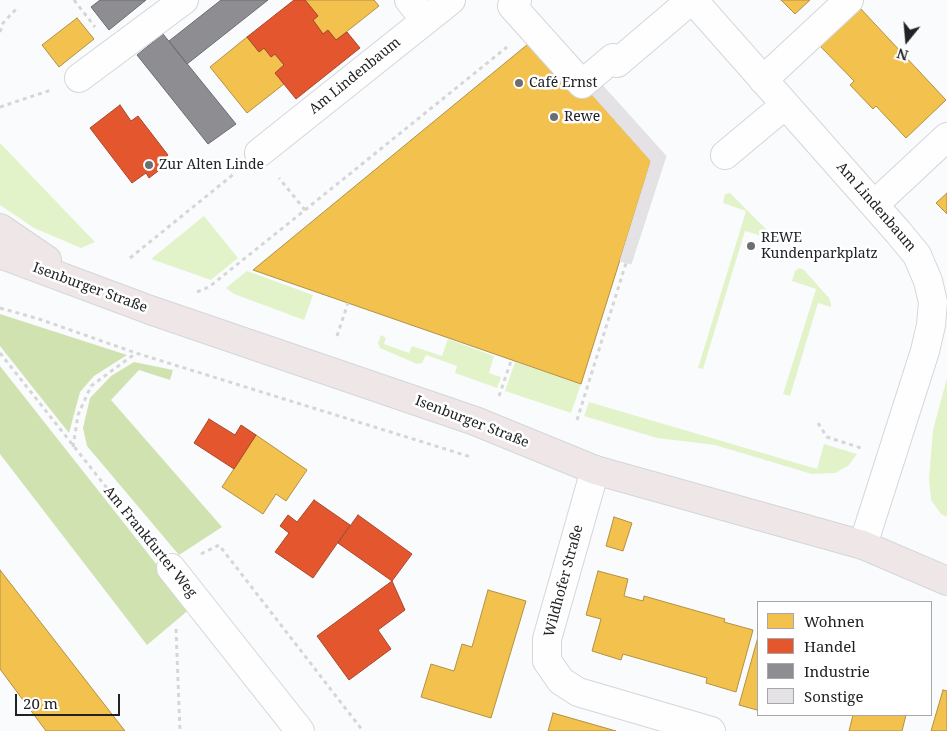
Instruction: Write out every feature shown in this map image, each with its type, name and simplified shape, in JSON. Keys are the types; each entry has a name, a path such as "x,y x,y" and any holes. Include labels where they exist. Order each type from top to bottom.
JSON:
{"main road":[{"path":"0,228 50,263 119,298"},
{"name":"Isenburger Straße","path":"8,260 475,421 595,470 863,545 947,581"}],"street":[{"path":"79,78 184,0"},
{"name":"Am Lindenbaum","path":"259,153 417,10 451,0"},
{"name":"Am Lindenbaum","path":"517,0 512,6 582,84 613,58 617,63 692,0 917,255 928,281 933,302 931,325 925,351 863,545"},
{"path":"757,73 824,0"},
{"path":"757,73 850,0"},
{"path":"725,156 785,105"},
{"path":"874,204 947,137"},
{"name":"Wildhofer Straße","path":"595,470 547,639 547,661 561,681 578,692 711,731"},
{"name":"Am Frankfurter Weg","path":"171,568 300,731"}],"path":[{"path":"0,32 3,23 18,7"},
{"path":"150,310 209,287 531,28"},
{"path":"0,107 65,86 79,78"},
{"path":"130,258 259,153 305,210"},
{"path":"577,420 626,263"},
{"path":"337,336 348,303"},
{"path":"0,308 136,353 477,459"},
{"name":"Am Frankfurter Weg","path":"0,353 73,448 171,568"},
{"path":"73,448 78,415 91,386 136,353"},
{"path":"499,396 510,361"},
{"path":"818,423 826,437 867,450"},
{"path":"171,568 219,545 363,731"},
{"path":"180,731 176,628 202,607"}],"green space":[{"path":"0,143 95,242 81,248 34,228 0,205"},
{"path":"730,193 771,234 770,238 745,231 703,369 698,368 746,211 723,203 725,194"},
{"path":"204,216 238,258 211,280 151,259"},
{"path":"799,268 804,270 829,298 831,307 818,303 790,396 783,394 816,289 792,281 795,271"},
{"path":"247,271 313,295 304,320 234,294 226,288"},
{"path":"0,314 127,355 94,376 80,392 69,433 0,346"},
{"path":"381,335 386,338 384,344 409,353 412,346 442,356 448,339 494,356 489,373 501,377 497,388 455,373 457,366 426,355 422,363 417,364 380,348 378,343"},
{"path":"134,362 173,370 170,380 139,370 111,400 222,527 179,555 87,446 83,428 90,398 111,376"},
{"path":"515,362 581,384 571,413 505,391"},
{"path":"0,366 191,608 147,645 0,454"},
{"path":"947,378 947,517 941,514 931,500 929,478 933,430"},
{"path":"589,402 817,469 824,444 857,454 848,466 835,473 812,474 715,445 657,438 584,416"}],"building: Wohnen":[{"path":"305,0 374,0 379,6 336,40 328,30 323,34 313,20 318,16"},
{"path":"781,0 810,0 795,14"},
{"path":"860,8 946,100 906,138 876,106 873,109 850,85 854,81 820,46"},
{"path":"77,18 94,39 59,67 42,45"},
{"path":"539,35 651,161 581,384 253,270"},
{"path":"247,37 259,52 264,48 271,57 275,54 284,65 275,73 284,84 247,113 210,67"},
{"path":"947,193 947,214 936,203"},
{"path":"256,435 307,470 286,501 276,494 263,514 222,487"},
{"path":"614,517 632,523 623,551 606,546"},
{"path":"0,570 125,731 46,731 0,669"},
{"path":"598,571 628,579 624,596 643,601 644,596 725,619 724,622 753,630 736,692 706,683 707,678 623,654 621,660 592,651 601,619 586,615"},
{"path":"488,590 526,601 491,718 421,697 431,664 454,671 462,644 472,647"},
{"path":"757,641 757,710 739,705"},
{"path":"943,690 947,691 947,731 931,731"},
{"path":"553,713 616,731 548,731"},
{"path":"853,716 906,716 902,731 849,731"}],"building: Handel":[{"path":"294,0 305,0 318,16 313,20 323,34 328,30 336,40 347,32 360,48 296,99 275,73 284,65 275,54 271,57 264,48 259,52 247,37"},
{"path":"120,105 131,121 138,116 168,155 158,163 162,168 149,178 146,173 132,183 90,128"},
{"path":"209,419 235,435 241,425 256,435 234,469 194,443"},
{"path":"314,500 350,525 313,578 275,552 289,533 280,526 288,515 297,522"},
{"path":"358,515 412,554 392,581 338,543"},
{"path":"392,581 405,610 378,630 391,649 349,680 317,636"}],"building: Industrie":[{"path":"100,0 146,0 109,30 91,7"},
{"path":"221,0 268,0 187,64 169,41"},
{"path":"163,34 236,124 208,144 137,55"}],"building: Sonstige":[{"path":"549,26 666,156 631,264 620,261 651,161 539,35"}],"place":[{"name":"Café Ernst","path":"519,83"},
{"name":"Rewe","path":"554,117"},
{"name":"Zur Alten Linde","path":"149,165"},
{"name":"REWE Kundenparkplatz","path":"751,246"}]}
